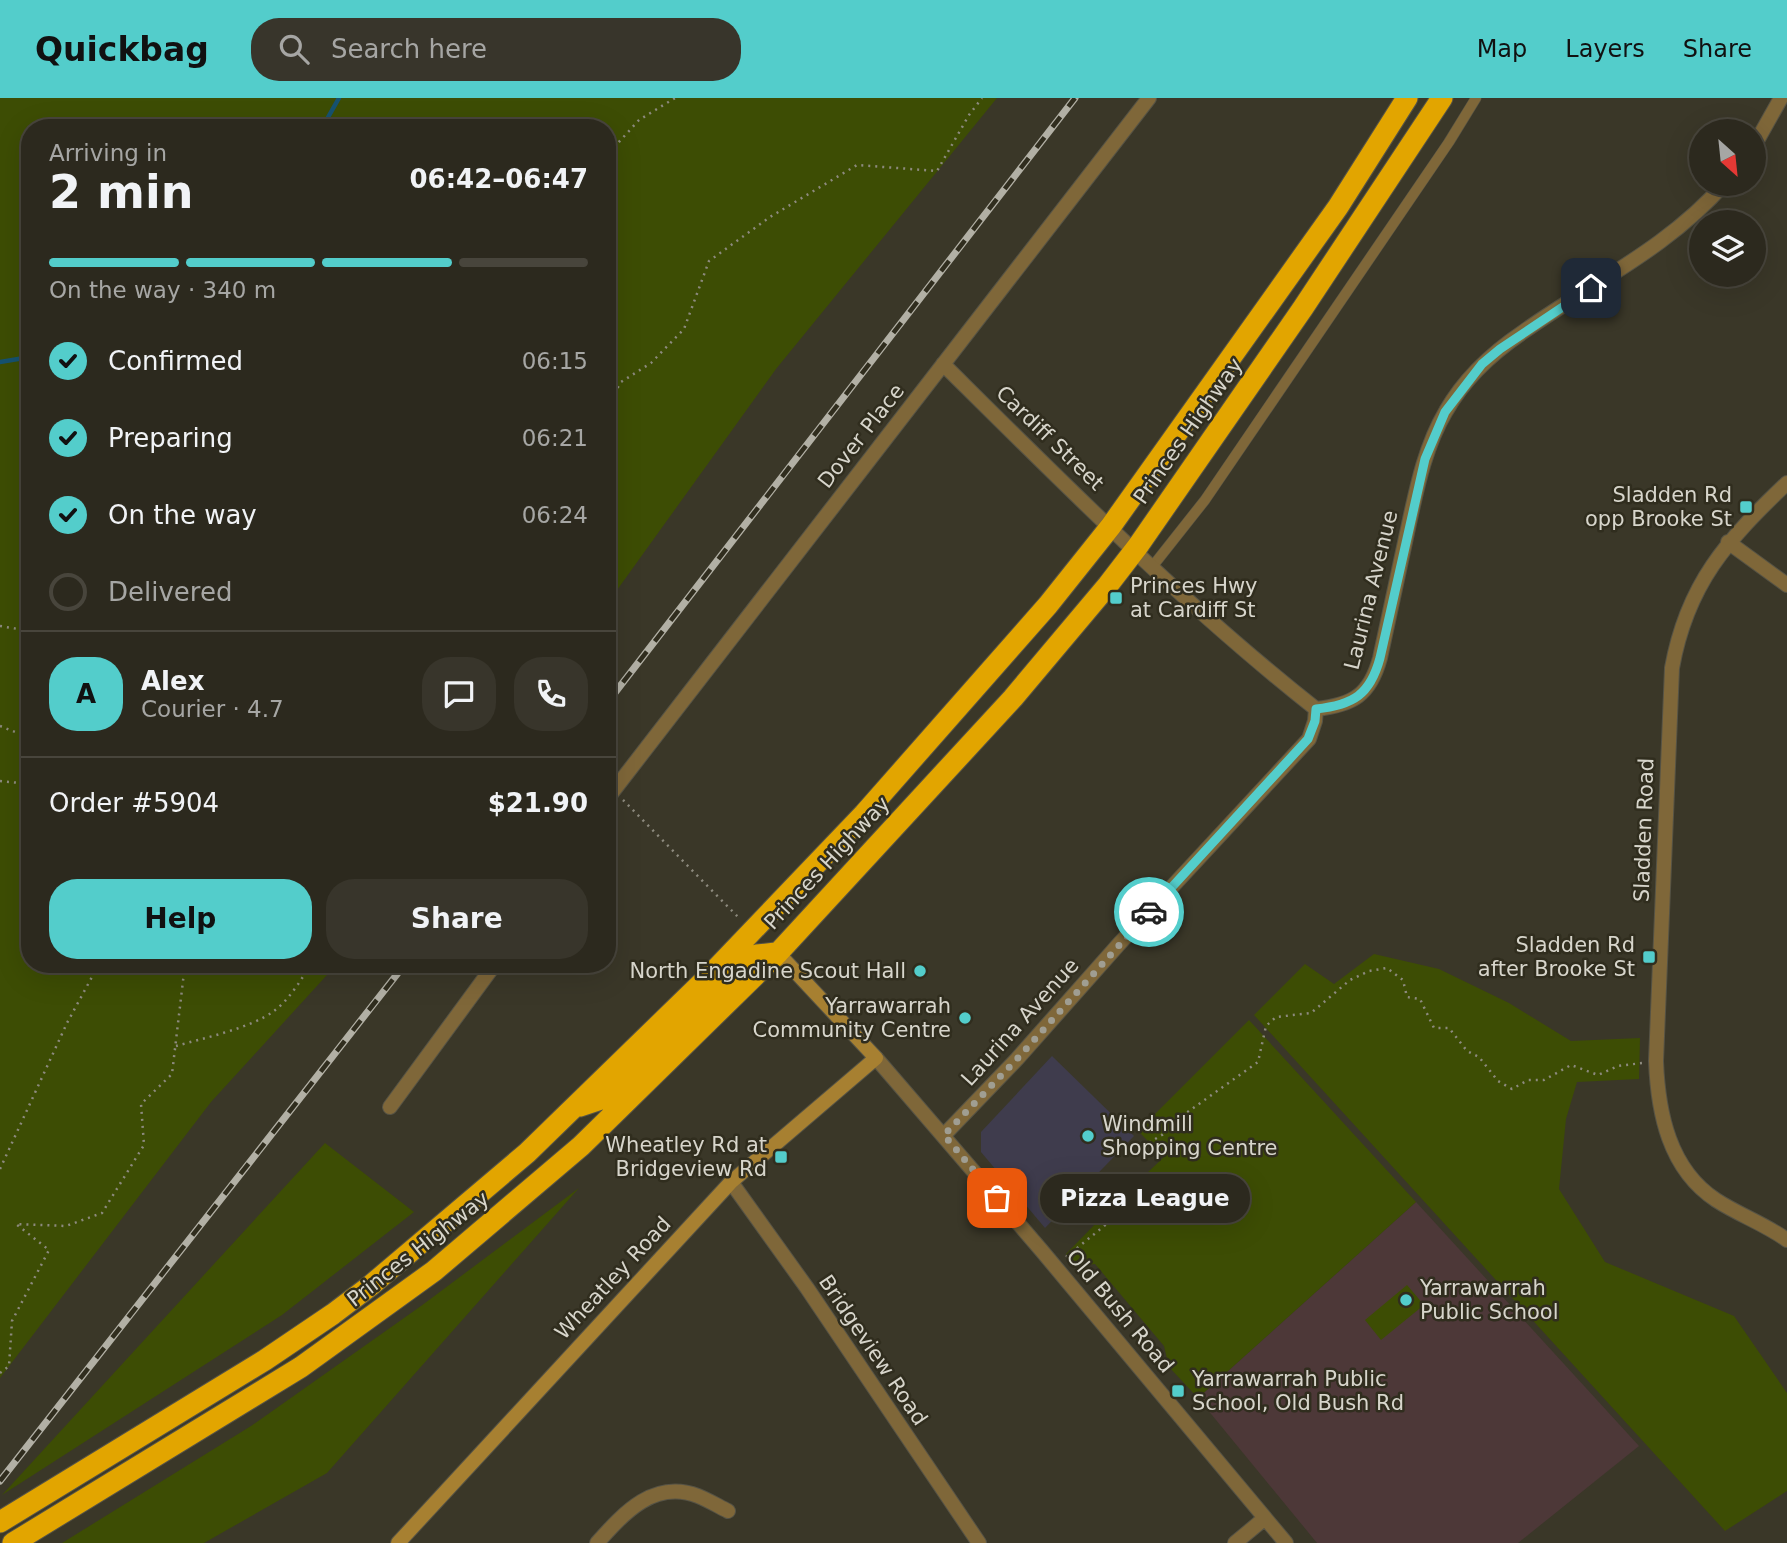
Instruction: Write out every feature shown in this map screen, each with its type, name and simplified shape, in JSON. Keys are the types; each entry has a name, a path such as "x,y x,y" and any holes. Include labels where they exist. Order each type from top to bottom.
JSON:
{"highway":[{"name":"Princes Highway","path":"0,1522 265,1360 333,1314 484,1191 575,1108 800,883 974,690 1111,527 1338,207 1407,98"},
{"name":"Princes Highway","path":"13,1543 302,1367 434,1271 581,1146 778,953 1013,698 1134,550 1303,308 1442,98"},
{"path":"575,1108 607,1097 619,1088 747,961 757,955 778,953 782,927 800,883"}],"street":[{"name":"Dover Place","path":"616,787 1149,98"},
{"path":"1766,125 1781,98"},
{"name":"Laurina Avenue","path":"944,1135 1017,1059 1308,739 1315,721 1316,709 1332,707 1354,699 1373,679 1425,459 1445,412 1457,394 1482,364 1500,349 1669,236 1713,196"},
{"name":"Cardiff Street","path":"943,364 1152,567 1249,656 1316,709"},
{"name":"Sladden Road","path":"1787,484 1728,542 1707,570 1679,631 1672,668 1656,1061 1657,1091 1663,1125 1673,1152 1691,1176 1714,1198 1787,1240"},
{"path":"1728,542 1787,584"},
{"name":"Old Bush Road","path":"778,953 944,1135 1286,1543"},
{"path":"390,1107 488,973"},
{"name":"Wheatley Road","path":"398,1543 731,1182 876,1058"},
{"name":"Bridgeview Road","path":"731,1182 807,1288 979,1543"},
{"path":"597,1543 620,1517 650,1496 667,1492 697,1496 728,1511"},
{"path":"1235,1543 1265,1518"}],"lane":[{"path":"1152,567 1205,500 1449,142 1476,98"}],"path":[{"path":"616,149 639,120 675,98"},
{"path":"616,391 621,382 651,363 684,329 709,261 770,217 857,165 937,171 969,115 982,98"},
{"path":"0,626 21,630"},
{"path":"0,726 21,734"},
{"path":"0,781 21,783"},
{"path":"616,801 743,923"},
{"path":"1143,1146 1162,1135 1182,1116 1258,1062 1266,1026 1276,1017 1311,1013 1350,980 1369,971 1388,968 1403,980 1407,996 1420,999 1434,1028 1449,1028 1467,1051 1479,1057 1498,1081 1512,1089 1528,1080 1544,1080 1571,1065 1598,1074 1618,1066 1656,1061"},
{"path":"0,1169 67,1023 94,973"},
{"path":"0,1373 9,1366 12,1321 48,1250 16,1224 66,1226 102,1213 144,1145 141,1104 172,1074 184,973"},
{"path":"176,1046 234,1030 274,1012 305,973"},
{"path":"1065,1258 1114,1218 1129,1213"}],"shaded area":[{"path":"1052,1056 1134,1136 1045,1228 981,1152 981,1132"},
{"name":"Yarrawarrah Public School","path":"1416,1202 1639,1446 1518,1543 1317,1543 1198,1398"}],"green space":[{"path":"0,98 997,98 776,369 616,591 616,119 21,119 21,973 329,973 211,1102 0,1378"},
{"path":"1374,954 1439,969 1509,1003 1571,1041 1640,1038 1639,1079 1577,1082 1566,1119 1559,1189 1605,1262 1734,1316 1787,1393 1787,1491 1725,1531 1254,1015 1305,964 1334,984"},
{"path":"1249,1020 1416,1202 1198,1398 1169,1367 1164,1346 1095,1264 1078,1266 1066,1254 1164,1157 1138,1131"},
{"path":"325,1143 414,1212 282,1315 2,1495"},
{"path":"579,1188 327,1473 204,1543 62,1543 251,1426 421,1306"},
{"path":"1407,1285 1424,1305 1381,1340 1365,1320"}],"waterway":[{"path":"327,119 339,98"},
{"path":"0,362 21,358"}],"railway":[{"path":"616,691 1075,98"},
{"path":"0,1481 398,973"}],"way so far":[{"path":"997,1198 944,1135 1017,1059 1149,912"}],"place":[{"name":"Sladden Rd opp Brooke St","path":"1746,507"},
{"name":"Princes Hwy at Cardiff St","path":"1116,598"},
{"name":"Sladden Rd after Brooke St","path":"1649,957"},
{"name":"North Engadine Scout Hall","path":"920,971"},
{"name":"Yarrawarrah Community Centre","path":"965,1018"},
{"name":"Windmill Shopping Centre","path":"1088,1136"},
{"name":"Wheatley Rd at Bridgeview Rd","path":"781,1157"},
{"name":"Pizza League","path":"997,1198"},
{"name":"Yarrawarrah Public School","path":"1406,1300"},
{"name":"Yarrawarrah Public School, Old Bush Rd","path":"1178,1391"}],"route":[{"path":"1149,912 1308,739 1312,733 1316,709 1345,704 1369,686 1380,658 1425,459 1445,412 1482,364 1524,331 1591,288"}]}
